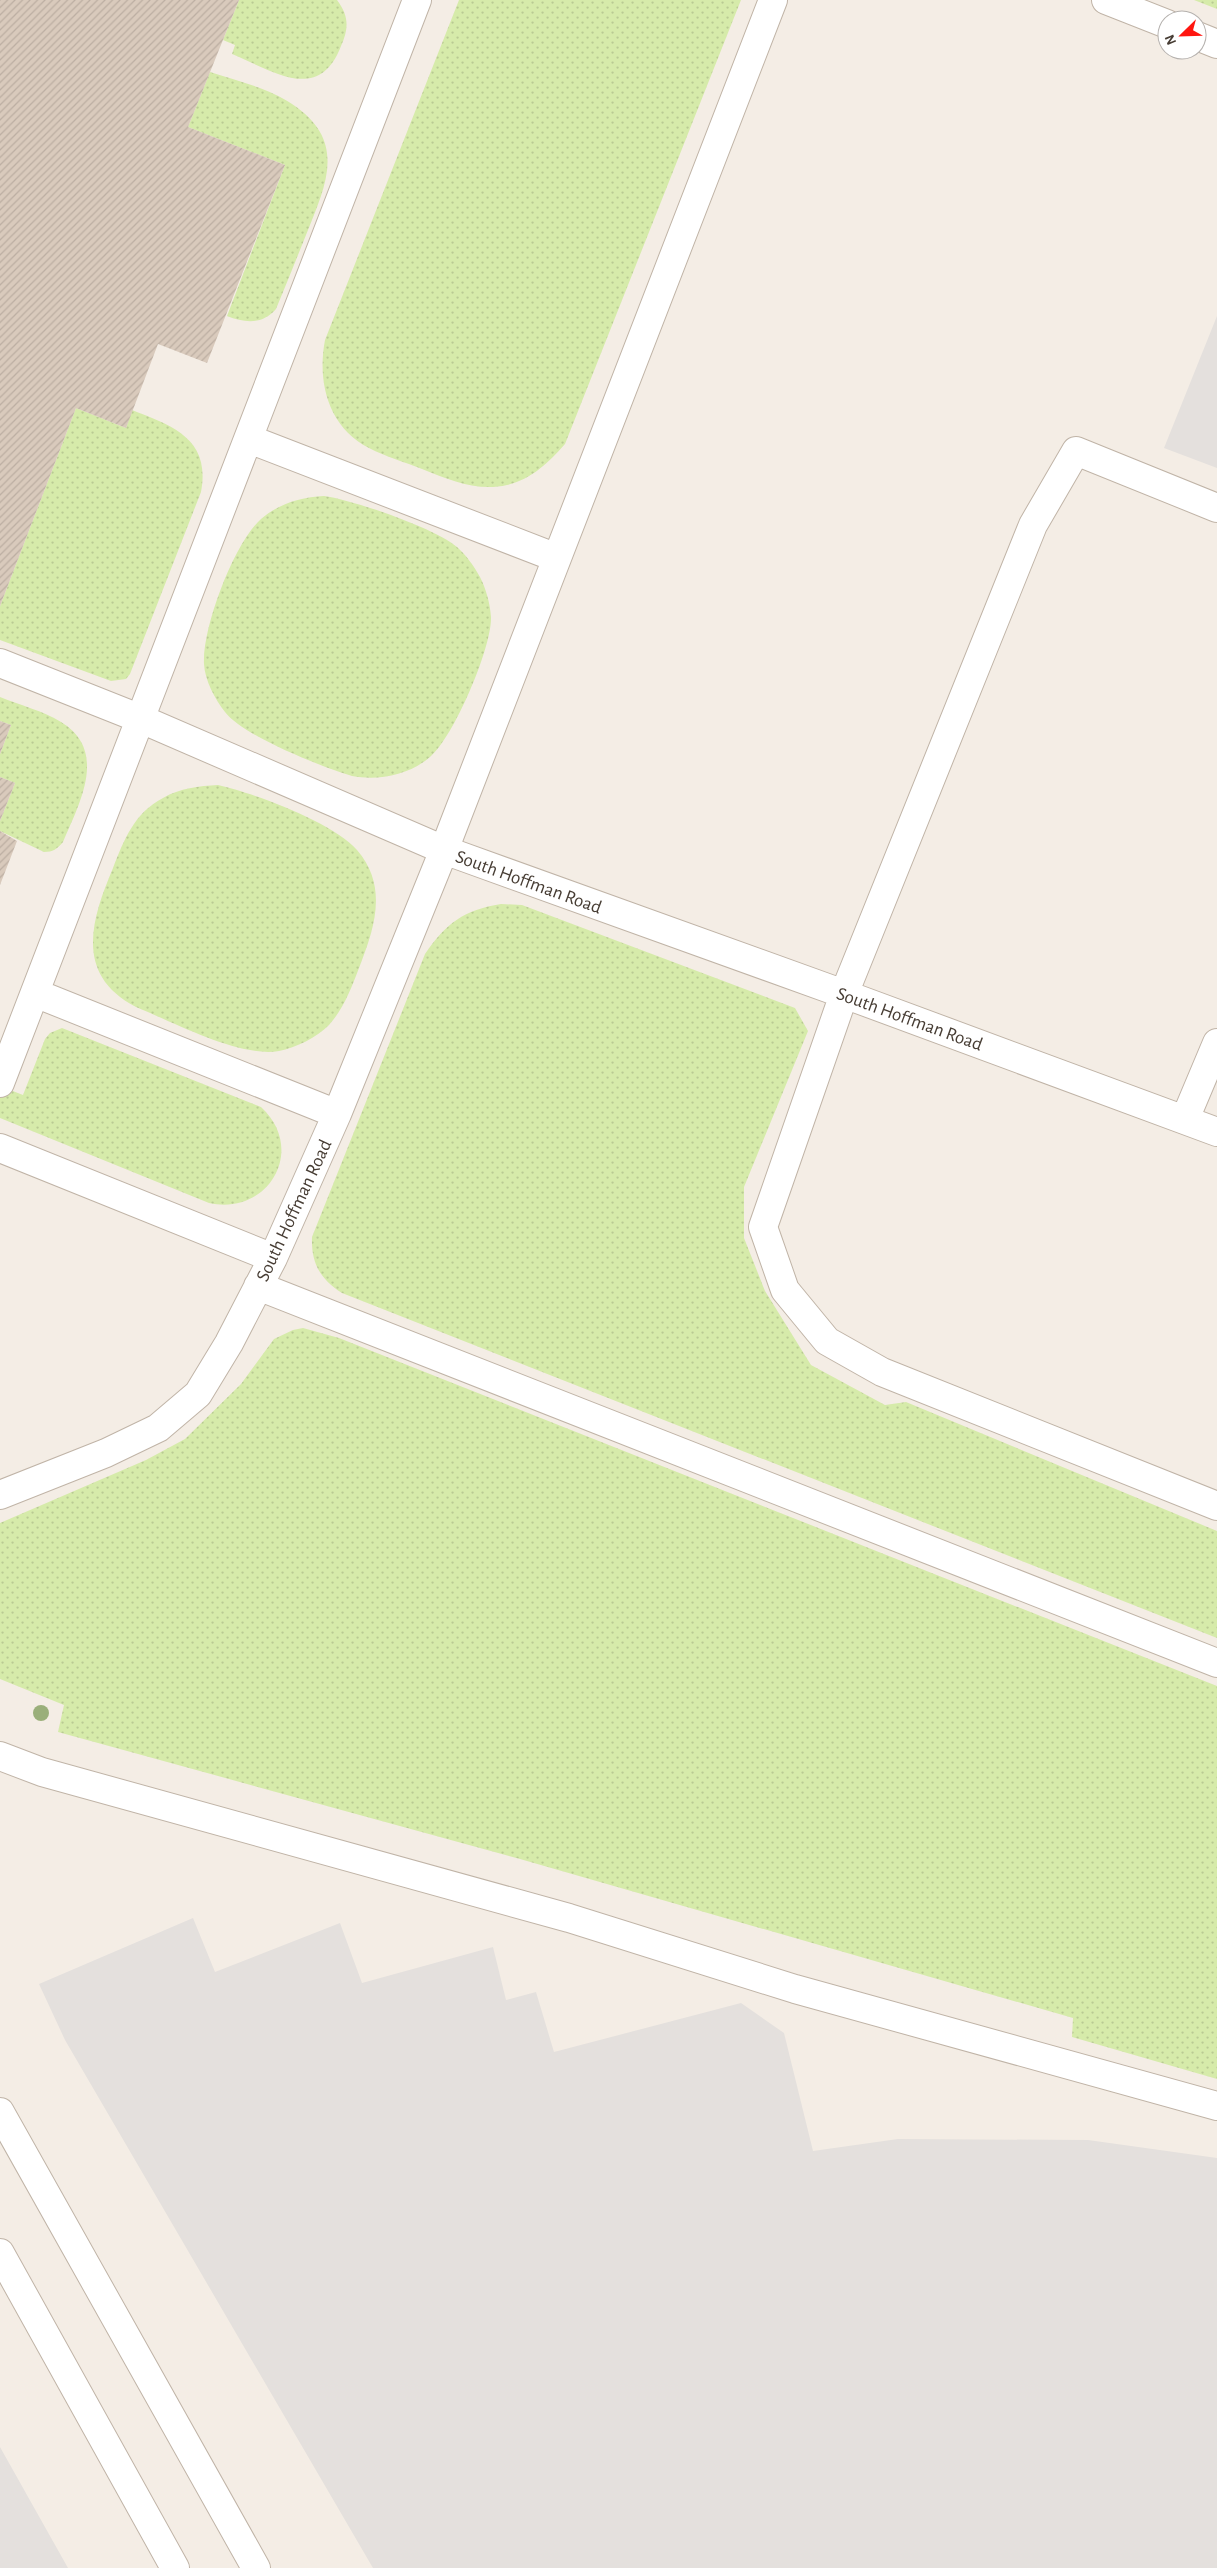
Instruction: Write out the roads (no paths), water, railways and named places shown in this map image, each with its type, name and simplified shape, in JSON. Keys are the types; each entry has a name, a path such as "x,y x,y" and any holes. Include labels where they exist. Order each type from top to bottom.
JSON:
{"street":[{"path":"0,1083 417,0"},
{"path":"0,663 141,718 444,850 773,0"},
{"path":"1106,0 1157,20"},
{"path":"249,439 557,558"},
{"path":"1217,508 1076,452 1033,525 844,994 763,1227 784,1290 827,1341 882,1372 1217,1506"},
{"name":"South Hoffman Road","path":"0,1495 106,1453 158,1428 198,1394 229,1343 272,1258 336,1114 444,850 844,994 1217,1132"},
{"path":"35,992 336,1114"},
{"path":"1185,1119 1217,1042"},
{"path":"0,1148 272,1258"},
{"path":"258,1286 1217,1663"},
{"path":"0,1756 42,1772 569,1918 795,1989 1217,2106"},
{"path":"0,1779 42,1772"},
{"path":"0,2112 256,2568"},
{"path":"0,2253 175,2568"}]}
